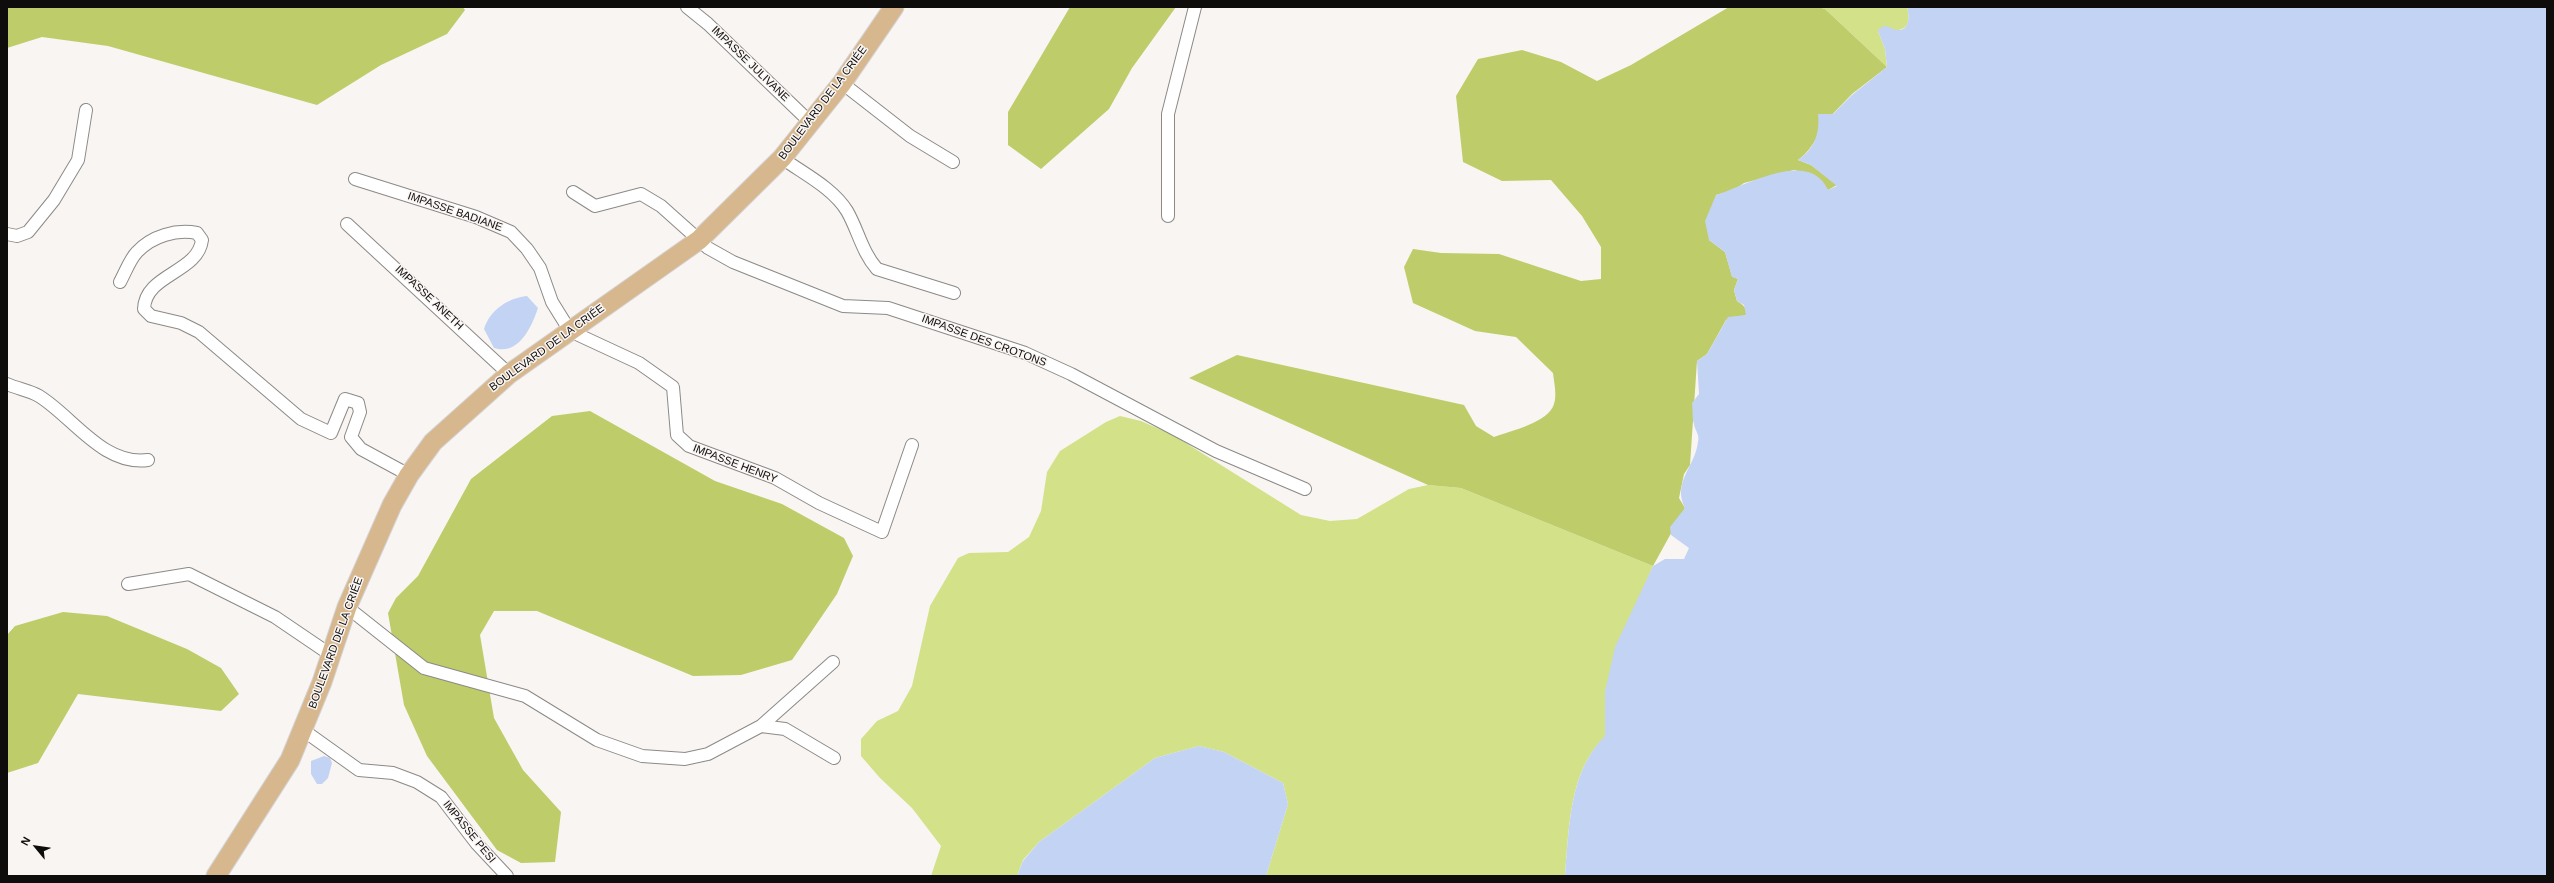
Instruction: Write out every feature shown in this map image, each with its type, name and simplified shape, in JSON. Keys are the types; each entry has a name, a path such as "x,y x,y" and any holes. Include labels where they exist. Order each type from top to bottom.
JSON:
{"main road":[{"name":"BOULEVARD DE LA CRIÉE","path":"216,876 290,760 331,655 347,607 392,505 409,475 433,442 509,374 699,240 782,158 842,83 894,7"}],"street":[{"path":"1168,216 1168,114 1195,7"},
{"name":"IMPASSE JULIVANE","path":"694,9 811,123"},
{"path":"842,83 910,136 953,162"},
{"path":"7,234 17,236 28,232 54,200 78,160 86,110"},
{"path":"782,158 834,195 847,211 869,260 877,269 954,292"},
{"name":"IMPASSE BADIANE","path":"355,179 476,217 511,232 527,249 540,268 552,302 570,331"},
{"name":"IMPASSE DES CROTONS","path":"573,192 595,206 641,194 661,206 699,240 733,262 843,306 888,308 1025,353 1078,377 1216,451 1305,489"},
{"name":"IMPASSE ANETH","path":"347,224 509,374"},
{"path":"120,282 137,252 162,235 182,230 196,233 202,240 201,250 189,263 155,286 144,300 144,309 151,316 181,323 199,332 301,419 331,433 345,399 358,403 360,412 350,437 361,449 409,475"},
{"name":"IMPASSE HENRY","path":"570,331 639,363 673,387 677,435 689,446 775,478 819,503 882,532 912,445"},
{"path":"7,384 40,396 114,456 137,462 148,460"},
{"path":"128,584 189,574 275,617 331,655"},
{"path":"347,607 424,668 525,696 597,740 642,756 685,760 708,754 761,726 833,662"},
{"path":"761,726 786,730 834,758"},
{"name":"IMPASSE PESI","path":"303,730 359,770 393,773 417,782 441,798 477,844 506,876"}],"green space":[{"path":"7,7 463,7 465,10 447,34 381,65 317,105 108,46 42,37 7,48"},
{"path":"1070,7 1176,7 1132,68 1109,109 1041,169 1008,145 1008,112"},
{"path":"1729,7 1818,7 1825,9 1887,67 1852,94 1819,128 1812,146 1798,160 1811,165 1837,185 1828,190 1802,172 1794,170 1744,183 1734,190 1716,195 1709,240 1725,252 1732,276 1738,279 1734,290 1737,301 1745,308 1746,315 1726,320 1707,354 1697,361 1690,465 1684,474 1679,498 1685,508 1653,566 1461,488 1428,485 1189,378 1237,355 1464,405 1476,426 1494,437 1519,429 1545,416 1551,410 1555,400 1553,373 1516,337 1475,331 1413,303 1404,267 1413,249 1441,253 1499,254 1581,281 1601,279 1601,247 1582,216 1551,180 1502,181 1463,162 1456,96 1478,59 1522,50 1561,62 1597,81 1631,65"},
{"path":"1818,7 1907,7 1909,15 1908,22 1903,29 1878,31 1885,49 1887,67 1825,9"},
{"path":"590,411 715,481 782,504 844,538 853,556 837,594 792,660 741,675 693,676 537,611 494,611 480,635 494,718 523,770 561,812 555,862 521,863 497,850 427,756 404,705 388,613 396,598 418,576 471,479 552,416"},
{"path":"1120,416 1141,421 1173,435 1301,515 1330,521 1357,519 1409,489 1428,485 1461,488 1653,566 1636,605 1605,692 1605,737 1593,751 1584,766 1578,783 1570,820 1565,876 1266,876 1288,804 1283,783 1224,752 1199,746 1155,758 1039,842 1023,860 1017,876 931,876 941,846 912,808 880,778 861,756 861,739 877,721 898,711 912,686 930,606 958,558 969,553 1008,552 1029,537 1041,511 1047,472 1060,451 1106,422"},
{"path":"63,612 107,616 187,649 221,668 239,694 221,711 78,694 38,763 7,773 7,635 15,626"}],"water":[{"path":"1907,7 2547,7 2547,876 1565,876 1570,820 1578,783 1584,766 1593,750 1605,736 1605,692 1615,647 1653,566 1665,559 1684,559 1689,548 1671,535 1670,527 1685,508 1681,490 1698,442 1693,419 1692,403 1699,394 1697,361 1707,354 1728,317 1746,315 1744,305 1737,301 1734,290 1738,279 1732,277 1725,252 1709,240 1705,221 1716,195 1776,173 1792,171 1807,172 1819,178 1828,190 1837,186 1811,165 1798,160 1809,151 1815,140 1818,127 1818,114 1833,114 1852,95 1887,67 1885,49 1878,31 1881,27 1887,26 1898,30 1906,27 1909,19"},
{"path":"527,296 538,308 528,331 517,344 511,348 494,348 484,329 487,322 495,311 507,302"},
{"path":"1199,746 1224,752 1283,783 1288,804 1266,876 1017,876 1023,861 1039,842 1155,758"},
{"path":"324,756 330,758 332,763 328,778 322,784 317,784 311,774 311,761"}]}
